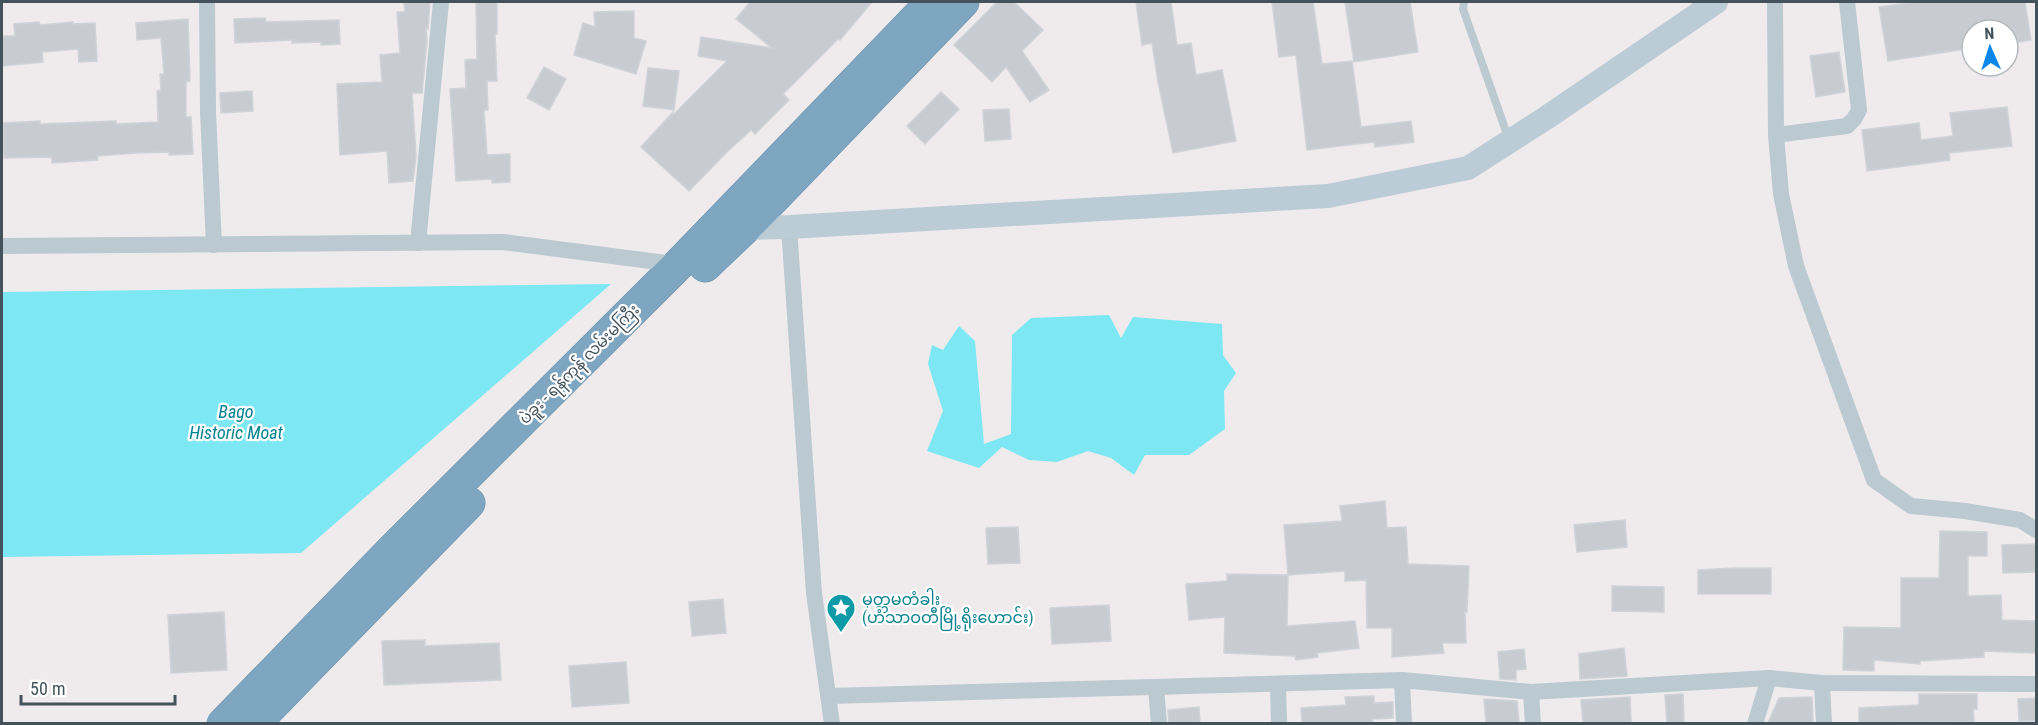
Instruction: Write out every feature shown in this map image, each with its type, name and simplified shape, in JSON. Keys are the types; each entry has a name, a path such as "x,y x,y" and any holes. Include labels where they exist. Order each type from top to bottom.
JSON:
{"highway":[{"name":"ပဲခူး - ရန်ကုန် လမ်းမကြီး","path":"731,226 932,2"},
{"name":"ပဲခူး - ရန်ကုန် လမ်းမကြီး","path":"254,723 691,266 963,2"},
{"name":"ပဲခူး - ရန်ကုန် လမ်းမကြီး","path":"223,723 393,549 691,266"}],"street":[{"path":"207,2 208,112 214,245"},
{"path":"418,243 441,2"},
{"path":"731,226 789,226 1328,196 1468,168 1716,2"},
{"path":"1775,2 1776,135 1781,194 1796,266 1874,480 1911,506 1965,511 2020,520 2037,530"},
{"path":"1776,135 1846,126 1854,119 1858,110 1847,2"},
{"path":"789,226 814,593 832,723"},
{"path":"2,246 503,242 691,266"},
{"path":"829,696 1402,680 1532,692 1769,678 1822,683 2037,684"},
{"path":"1755,723 1769,678"},
{"path":"1402,680 1404,723"},
{"path":"1822,683 1824,723"},
{"path":"1278,685 1279,723"},
{"path":"1156,687 1159,723"},
{"path":"1532,692 1533,723"}],"lane":[{"path":"1464,2 1463,9 1509,141"}],"water":[{"name":"Bago Historic Moat","path":"611,284 301,553 2,557 2,292"},
{"path":"1109,315 1121,338 1133,317 1222,324 1223,355 1236,373 1224,391 1225,429 1189,455 1145,455 1134,475 1111,458 1088,451 1057,462 1029,460 1002,447 979,468 927,451 943,411 928,364 932,345 943,350 959,326 975,341 984,444 1011,434 1012,335 1031,318"}],"building":[{"path":"404,2 430,2 428,29 426,29 422,93 412,93 416,156 413,181 389,183 387,151 340,155 337,84 382,82 380,55 400,53 397,12 405,12"},
{"path":"476,2 497,2 497,34 495,34 497,81 487,81 488,110 484,110 487,155 510,154 510,182 492,183 492,179 456,181 450,89 466,88 465,60 477,59"},
{"path":"750,2 872,2 840,40 838,39 783,94 789,100 755,134 751,130 689,191 641,147 673,112 673,115 727,61 698,56 701,37 772,48 736,19"},
{"path":"997,2 1014,2 1043,30 1022,51 1049,90 1030,102 1006,67 992,82 954,45"},
{"path":"1136,2 1171,2 1177,45 1191,43 1196,75 1222,70 1236,141 1173,153 1152,43 1142,45"},
{"path":"1272,2 1313,2 1322,64 1352,61 1361,127 1411,121 1414,142 1375,147 1374,142 1307,150 1296,55 1279,57"},
{"path":"1345,2 1410,2 1418,52 1354,62"},
{"path":"1916,2 2025,2 2031,40 2020,42 2020,18 1960,18 1960,50 1888,61 1879,7"},
{"path":"634,11 634,38 646,41 636,74 574,55 583,23 595,27 594,12"},
{"path":"265,18 266,22 339,20 340,44 292,43 292,40 235,43 234,19"},
{"path":"188,19 190,81 186,82 186,117 191,117 193,154 137,153 97,156 98,160 52,163 52,157 4,158 3,123 158,122 157,91 161,90 160,74 164,74 161,38 137,40 136,23"},
{"path":"39,22 40,25 95,23 97,61 79,62 78,49 42,52 43,62 2,66 2,36 15,36 14,24"},
{"path":"1839,52 1845,92 1816,97 1810,56"},
{"path":"544,67 566,79 549,110 527,98"},
{"path":"648,68 679,71 674,110 643,106"},
{"path":"252,91 253,111 221,113 220,93"},
{"path":"941,92 959,109 925,144 907,126"},
{"path":"2007,107 2012,146 1949,153 1950,160 1867,171 1862,130 1919,123 1921,140 1953,136 1950,113"},
{"path":"1009,109 1011,139 985,141 983,110"},
{"path":"1385,501 1387,528 1406,527 1408,564 1469,566 1467,612 1465,612 1466,643 1442,643 1444,653 1392,657 1392,628 1367,628 1366,580 1345,581 1345,571 1288,575 1284,525 1342,521 1340,506"},
{"path":"1625,520 1627,547 1577,552 1574,525"},
{"path":"1018,527 1020,563 988,564 986,528"},
{"path":"1940,531 1987,532 1987,556 1968,556 1968,596 2001,595 2002,620 2037,621 2037,653 1984,651 1984,657 1920,661 1920,664 1874,660 1874,671 1843,670 1844,627 1901,628 1901,578 1939,578"},
{"path":"2037,544 2037,572 2003,573 2002,545"},
{"path":"1771,568 1771,594 1698,594 1698,570"},
{"path":"1227,574 1288,575 1287,626 1355,621 1359,648 1317,653 1318,657 1296,660 1295,656 1224,653 1225,617 1189,620 1186,584 1227,581"},
{"path":"1612,586 1664,587 1664,612 1612,611"},
{"path":"723,599 726,633 692,636 689,602"},
{"path":"1109,605 1111,641 1052,644 1050,608"},
{"path":"224,612 227,670 171,673 168,615"},
{"path":"425,640 425,646 499,643 501,680 384,685 382,641"},
{"path":"1624,648 1627,676 1580,679 1579,654"},
{"path":"1524,649 1526,669 1516,670 1516,680 1500,679 1498,652"},
{"path":"626,662 629,703 572,707 569,666"},
{"path":"1683,694 1684,723 1667,723 1665,695"},
{"path":"1919,694 1977,694 1977,709 1973,709 1974,722 1859,723 1859,708 1919,705"},
{"path":"1374,696 1374,703 1393,702 1393,718 1372,719 1373,723 1302,723 1301,708 1346,705 1345,697"},
{"path":"1630,697 1631,723 1583,723 1581,700"},
{"path":"1812,697 1813,723 1768,723 1779,698"},
{"path":"2037,698 2037,721 2019,721 2018,699"},
{"path":"1484,699 1517,701 1519,723 1486,723"},
{"path":"1199,707 1200,723 1169,723 1168,710"}],"place":[{"name":"မုတ္တမတံခါး (ဟံသာဝတီမြို့ရိုးဟောင်း)","path":"841,634"}]}
